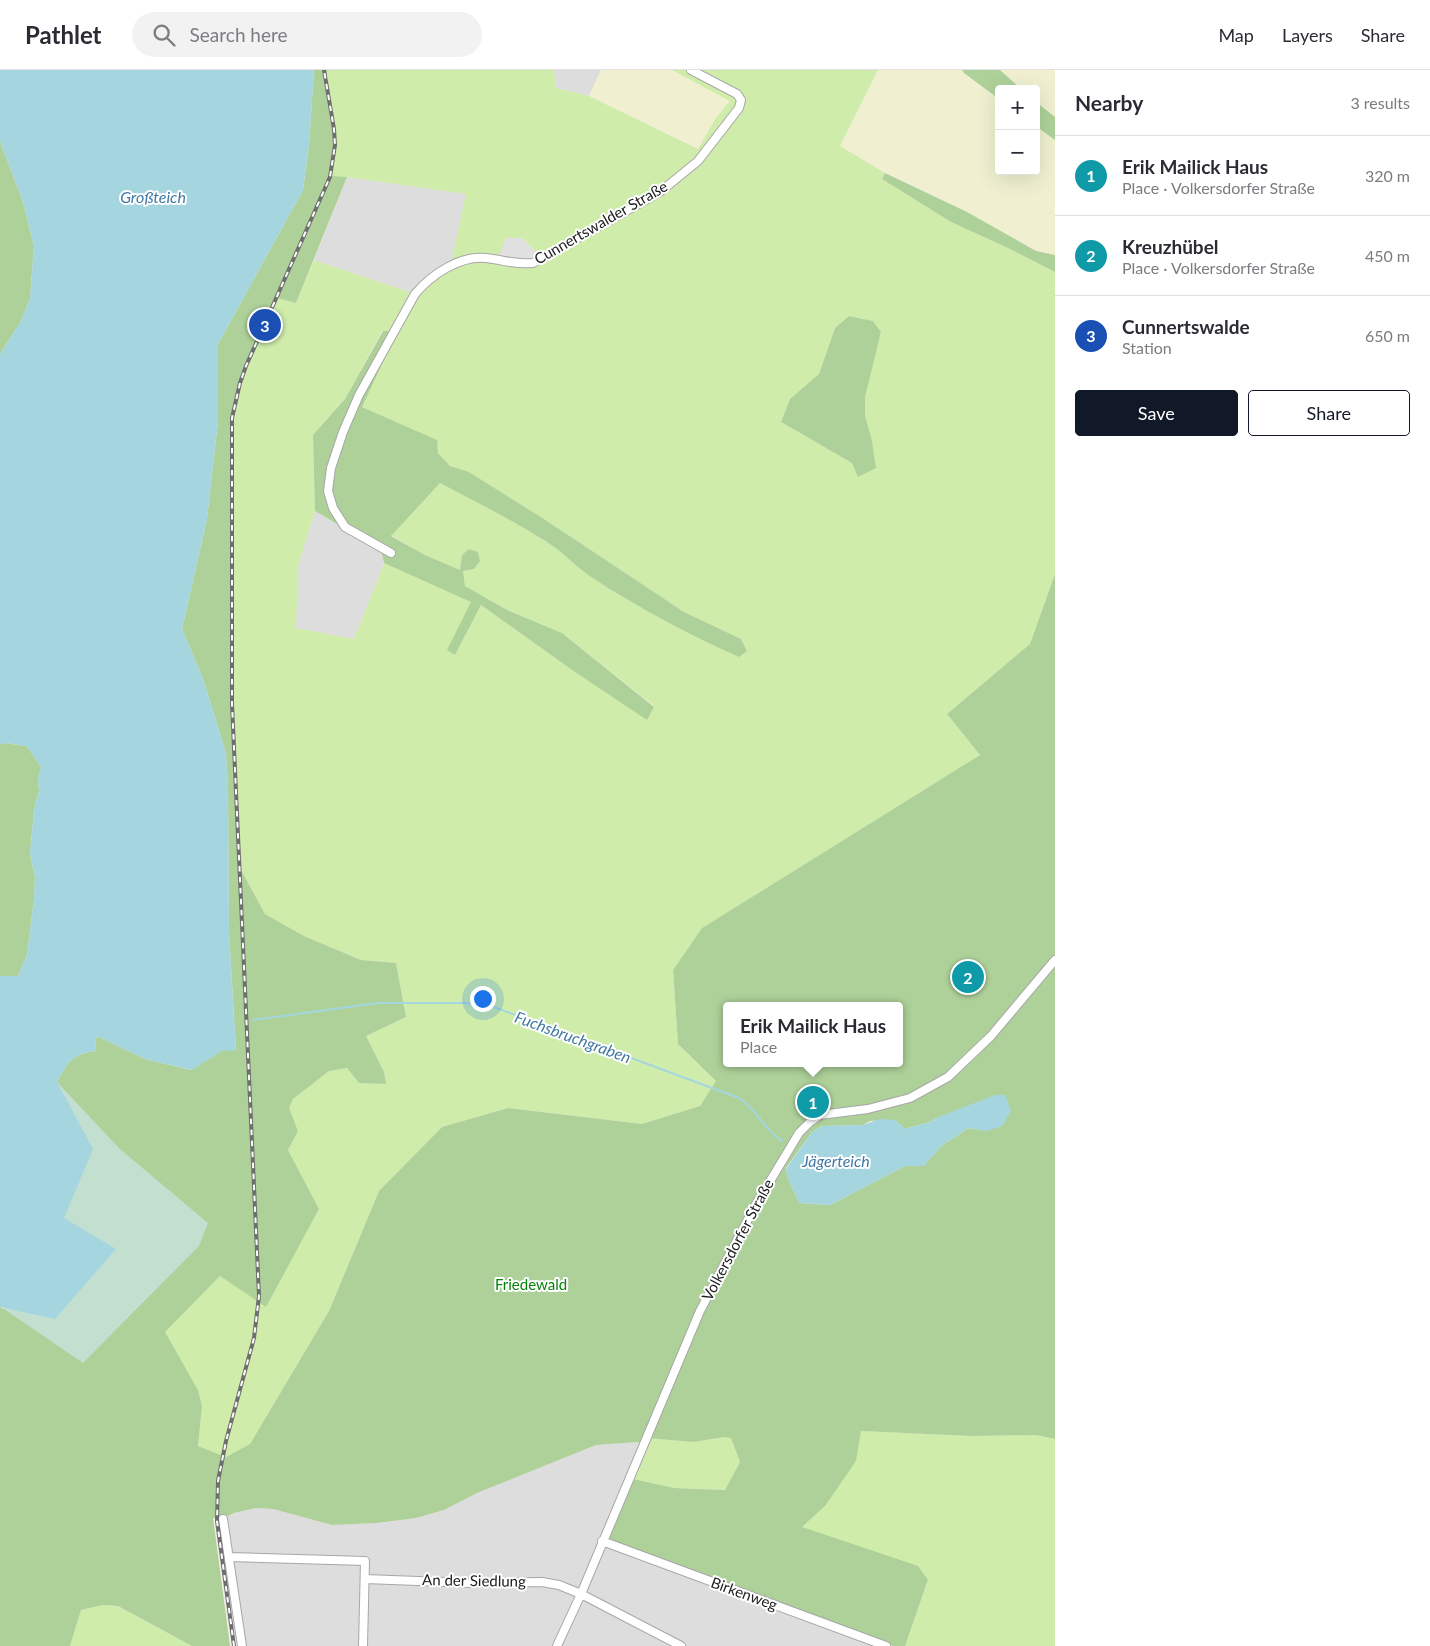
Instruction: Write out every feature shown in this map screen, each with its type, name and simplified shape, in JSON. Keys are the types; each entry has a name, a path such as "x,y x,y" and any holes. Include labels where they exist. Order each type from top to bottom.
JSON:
{"street":[{"name":"Cunnertswalder Straße","path":"391,552 345,527 333,508 328,491 331,468 359,395 415,294 433,277 450,266 472,258 487,258 520,265 533,263 660,192 698,161 739,108 741,100 737,94 691,70"},
{"name":"Volkersdorfer Straße","path":"556,1646 581,1594 700,1311 755,1206 799,1134 810,1122 820,1115 868,1108 910,1098 948,1077 991,1036 1055,960"},
{"path":"223,1519 242,1646"},
{"name":"Birkenweg","path":"602,1541 886,1646"},
{"path":"230,1556 365,1561 362,1646"},
{"name":"An der Siedlung","path":"365,1579 471,1583 542,1582 559,1585 581,1594 681,1646"}],"shaded area":[{"path":"554,70 601,70 589,96 556,88"},
{"path":"347,177 467,194 451,263 412,293 314,260"},
{"path":"506,238 522,238 537,254 536,259 523,262 499,260 499,254"},
{"path":"315,511 381,550 384,563 354,639 295,628 298,566"},
{"path":"637,1442 644,1444 647,1448 605,1542 893,1646 238,1646 222,1519 234,1513 256,1508 273,1509 332,1525 377,1523 416,1518 444,1510 477,1493 596,1445"}],"green space":[{"name":"Friedewald","path":"314,70 327,70 326,89 334,129 335,145 330,176 347,177 296,303 277,298 240,383 232,418 231,674 239,866 265,914 304,936 361,960 396,963 406,1017 366,1036 384,1072 386,1084 359,1083 347,1068 329,1071 293,1099 289,1108 298,1131 288,1150 319,1209 266,1307 220,1276 165,1332 198,1390 202,1406 198,1446 226,1457 250,1444 329,1311 379,1191 442,1127 508,1108 642,1124 700,1106 716,1081 678,1044 673,970 702,928 980,755 947,714 1030,644 1055,574 1055,1439 1036,1435 971,1436 861,1431 856,1461 825,1506 802,1527 918,1566 928,1580 905,1646 893,1646 605,1542 633,1479 674,1488 725,1490 740,1462 731,1438 724,1437 694,1442 647,1438 644,1444 637,1442 596,1445 477,1493 444,1510 416,1518 377,1523 332,1525 273,1509 256,1508 234,1513 222,1519 221,1517 213,1518 230,1646 192,1646 118,1606 103,1605 81,1610 70,1646 0,1646 0,1307 4,1309 57,1082 71,1060 81,1054 96,1051 95,1042 97,1036 145,1059 191,1070 223,1050 236,1050 229,933 226,753 203,679 182,629 207,519 218,421 218,344 303,190 309,144","holes":["936,1118 987,1131 969,1128 941,1146 924,1166 905,1166 830,1205 799,1203 789,1182 786,1168 812,1132 822,1126 863,1125 870,1121 895,1120 905,1129 930,1122"]},
{"path":"327,70 554,70 556,88 589,96 698,149 716,118 730,101 672,70 878,70 840,146 885,173 882,179 951,222 1055,272 1055,574 1030,644 947,714 980,755 702,928 673,970 678,1044 716,1081 700,1106 642,1124 508,1108 442,1127 379,1191 329,1311 250,1444 226,1457 198,1446 202,1406 198,1390 164,1332 220,1276 266,1306 319,1209 288,1150 298,1131 288,1108 293,1099 329,1071 347,1068 359,1083 386,1084 384,1072 366,1036 406,1017 396,963 361,960 304,936 265,914 239,866 231,674 231,437 236,401 247,366 277,298 296,303 314,260 415,294 421,294 437,278 473,260 484,259 520,267 540,262 536,259 537,254 522,238 507,238 499,256 473,255 451,263 466,194 347,177 330,177 335,145 334,129 326,89","holes":["849,316 873,321 881,332 865,395 865,416 873,448 875,468 858,476 852,463 781,422 790,399 819,374 835,328","382,331 393,331 389,349 361,407 437,440 438,453 450,466 469,472 544,519 684,612 741,639 747,651 738,656 645,610 591,577 547,542 440,483 391,535 425,555 460,570 462,555 469,549 478,552 480,561 474,569 463,571 465,586 507,610 562,633 654,706 647,719 572,670 481,605 455,655 448,649 472,602 384,563 354,639 296,628 298,566 315,511 313,435 345,399"]},
{"path":"601,70 672,70 731,101 716,118 699,149 589,96"},
{"path":"878,70 962,70 995,96 995,175 1040,175 1040,129 1055,140 1055,255 1037,251 928,192 885,172 840,146"},
{"path":"962,70 1000,70 1017,85 995,85 995,96"},
{"path":"1000,70 1055,70 1055,117 1040,105 1040,85 1017,85"},
{"path":"1040,105 1055,117 1055,140 1040,129"},
{"path":"0,141 23,202 34,246 30,299 20,323 0,354"},
{"path":"885,173 967,212 1036,251 1055,255 1055,272 951,222 882,179"},
{"path":"849,316 873,321 881,332 865,397 865,416 872,441 876,468 858,477 852,463 781,422 790,399 819,374 835,328"},
{"path":"383,331 394,331 389,349 362,407 437,440 438,453 450,466 469,472 544,519 684,612 741,639 747,651 739,657 664,620 591,577 547,542 440,483 391,536 425,555 460,570 462,555 469,549 478,552 480,561 474,569 463,571 465,586 507,610 562,633 654,707 647,720 572,670 481,605 455,655 447,650 471,602 384,563 381,550 315,511 313,435 345,399"},
{"path":"0,744 27,746 41,767 38,779 39,791 34,810 30,854 35,877 34,900 27,955 18,976 0,976"},
{"path":"80,1017 192,1070 145,1059 97,1036 95,1042 96,1051 76,1056 64,1069 57,1082 120,1149 208,1223 199,1246 83,1363 4,1309 2,1303 47,1061"},
{"path":"861,1431 971,1436 1036,1435 1055,1439 1055,1646 905,1646 928,1581 802,1527 825,1506 855,1461"},
{"path":"731,1437 740,1462 725,1490 674,1488 633,1479 651,1438 694,1442"},
{"path":"103,1605 118,1606 192,1646 70,1646 81,1610"}],"water":[{"name":"Großteich","path":"0,70 314,70 309,144 303,190 218,344 218,421 207,519 182,629 203,679 226,753 229,933 236,1051 223,1050 192,1070 145,1059 97,1036 95,1042 96,1051 76,1056 64,1069 57,1082 93,1149 64,1218 116,1249 55,1319 0,1307 0,976 18,976 27,955 35,877 30,854 34,810 39,791 38,778 41,767 27,746 0,744 0,354 20,323 30,299 34,246 23,202 0,141"},
{"name":"Jägerteich","path":"995,1095 1005,1095 1011,1111 1002,1126 987,1131 969,1128 941,1146 924,1166 905,1166 830,1205 799,1203 786,1169 812,1132 822,1126 863,1125 880,1119 895,1120 905,1129 930,1122"}],"waterway":[{"name":"Fuchsbruchgraben","path":"253,1020 378,1003 466,1003 494,1007 739,1098 782,1141"}],"railway":[{"path":"234,1646 217,1521 218,1481 226,1441 254,1338 259,1296 232,704 232,418 246,366 330,177 335,145 324,70"}],"place":[{"name":"Cunnertswalde","path":"265,325"},
{"name":"Kreuzhübel","path":"968,977"},
{"name":"Erik Mailick Haus","path":"813,1102"}]}
